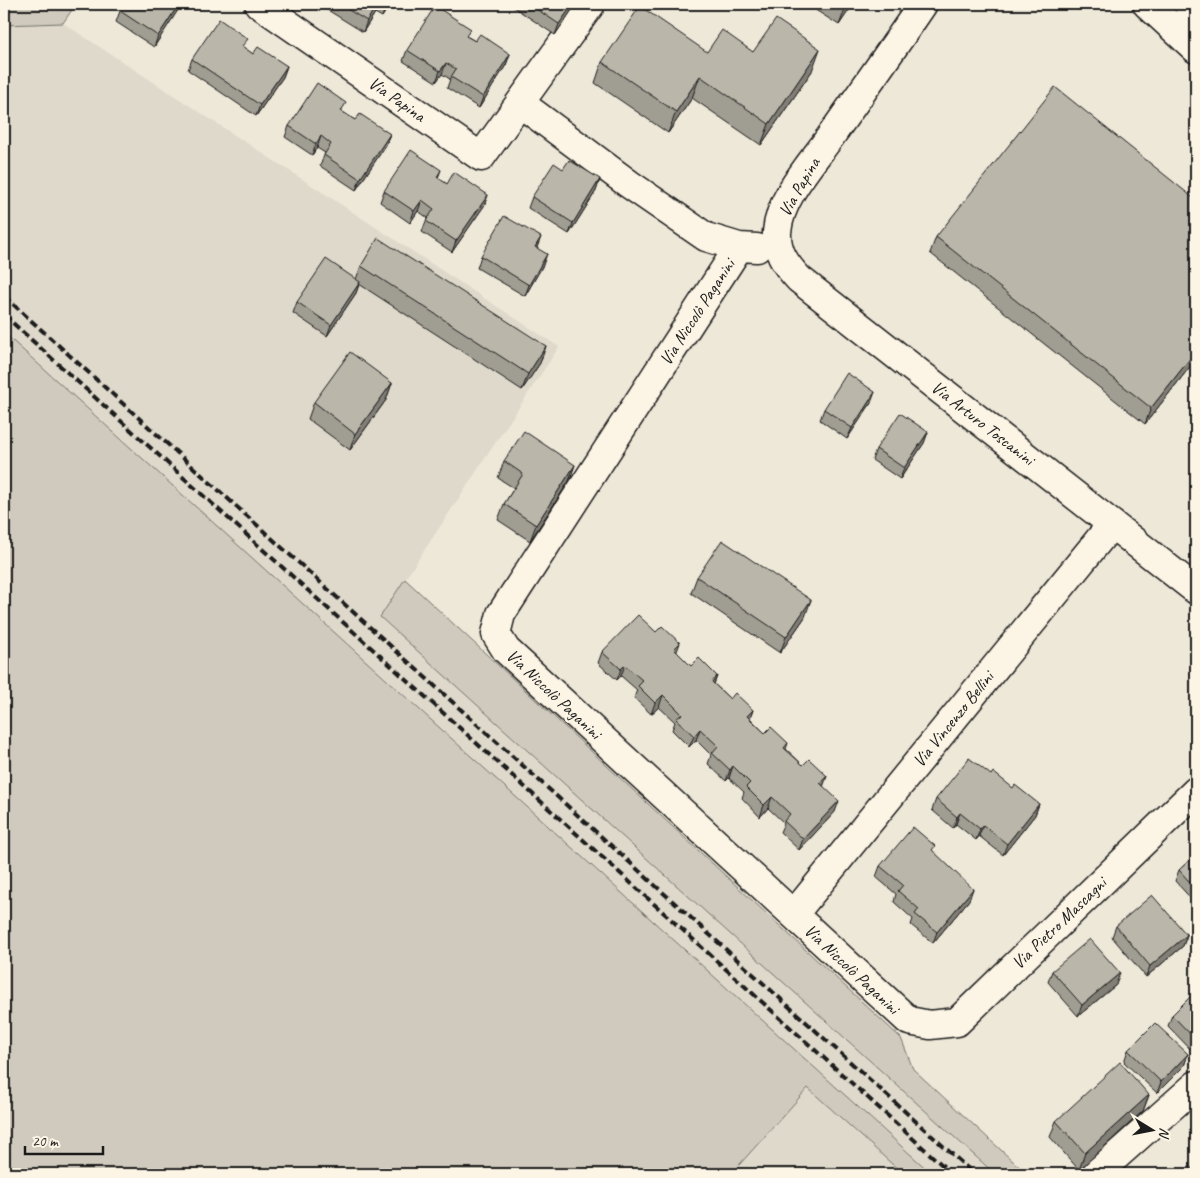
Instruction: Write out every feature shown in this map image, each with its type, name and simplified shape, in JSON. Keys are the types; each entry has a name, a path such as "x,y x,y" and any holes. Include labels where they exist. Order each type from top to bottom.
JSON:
{"street":[{"name":"Via Papina","path":"259,4 481,157 591,4"},
{"name":"Via Papina","path":"778,249 777,233 781,213 799,181 923,4"},
{"path":"1147,4 1196,49"},
{"path":"1188,4 1196,12"},
{"path":"520,103 629,184 706,237 739,247 778,249"},
{"name":"Via Niccolò Paganini","path":"739,247 500,614 496,634 506,650 909,1021"},
{"name":"Via Arturo Toscanini","path":"778,249 786,265 799,279 1196,590"},
{"name":"Via Vincenzo Bellini","path":"794,914 1112,524"},
{"name":"Via Pietro Mascagni","path":"909,1021 930,1025 957,1022 1196,791"},
{"path":"1096,1174 1196,1085"}],"shaded area":[{"path":"4,4 76,4 63,23 4,25"},
{"path":"63,23 559,347 380,617 995,1174 932,1174 4,333 4,25"},
{"path":"4,333 932,1174 903,1174 808,1088 731,1174 4,1174"},
{"path":"405,579 901,1038 913,1069 1027,1174 995,1174 380,617"},
{"path":"808,1088 903,1174 731,1174"}],"building":[{"path":"124,4 179,4 158,36 120,11"},
{"path":"339,4 377,4 367,21"},
{"path":"529,4 573,4 559,24"},
{"path":"435,6 471,29 466,36 475,41 480,34 510,54 483,97 451,77 456,69 446,63 440,71 407,50"},
{"path":"640,6 707,52 722,30 753,52 776,19 820,49 769,124 700,76 676,112 602,62"},
{"path":"219,19 248,39 242,46 253,54 258,47 287,66 260,105 192,59"},
{"path":"317,83 346,103 341,111 355,120 360,114 390,134 360,179 324,155 331,144 321,136 316,144 289,126"},
{"path":"1055,87 1196,200 1196,351 1151,408 936,237"},
{"path":"411,150 441,170 437,177 447,184 454,172 488,195 456,241 426,221 434,209 422,200 414,211 384,191"},
{"path":"569,160 600,179 573,223 532,197 554,163 563,169"},
{"path":"504,216 541,237 535,247 547,254 529,285 481,256"},
{"path":"378,238 546,346 528,374 361,266"},
{"path":"326,259 360,282 331,325 297,302"},
{"path":"350,352 392,383 355,434 314,402"},
{"path":"847,373 875,392 852,428 824,409"},
{"path":"900,413 928,432 904,468 876,449"},
{"path":"524,431 575,465 536,525 504,504 523,474 504,461"},
{"path":"722,540 811,600 786,637 697,577"},
{"path":"638,615 656,632 662,626 680,643 674,649 691,666 699,658 717,676 712,682 730,699 735,693 753,710 747,716 765,733 771,727 788,743 784,748 803,765 809,759 827,776 820,783 839,801 803,839 784,821 790,814 772,797 764,805 746,787 750,783 733,766 730,770 712,753 718,746 700,729 694,736 676,719 682,714 663,695 655,703 638,686 643,681 625,665 621,669 602,652"},
{"path":"969,758 991,775 993,772 1013,788 1015,785 1039,804 1007,844 983,825 980,829 960,813 957,817 936,799"},
{"path":"913,827 935,846 932,850 973,889 937,932 915,914 919,909 898,891 903,885 880,866"},
{"path":"1196,854 1196,889 1179,870"},
{"path":"1152,895 1187,935 1150,966 1116,926"},
{"path":"1090,939 1120,973 1082,1005 1052,971"},
{"path":"1196,991 1196,1040 1172,1015"},
{"path":"1155,1023 1188,1054 1161,1082 1128,1050"},
{"path":"1120,1062 1149,1095 1085,1153 1056,1121"},
{"path":"1195,1165 1196,1174 1185,1174"}],"railway":[{"path":"4,296 974,1174"},
{"path":"4,315 952,1174"}]}
